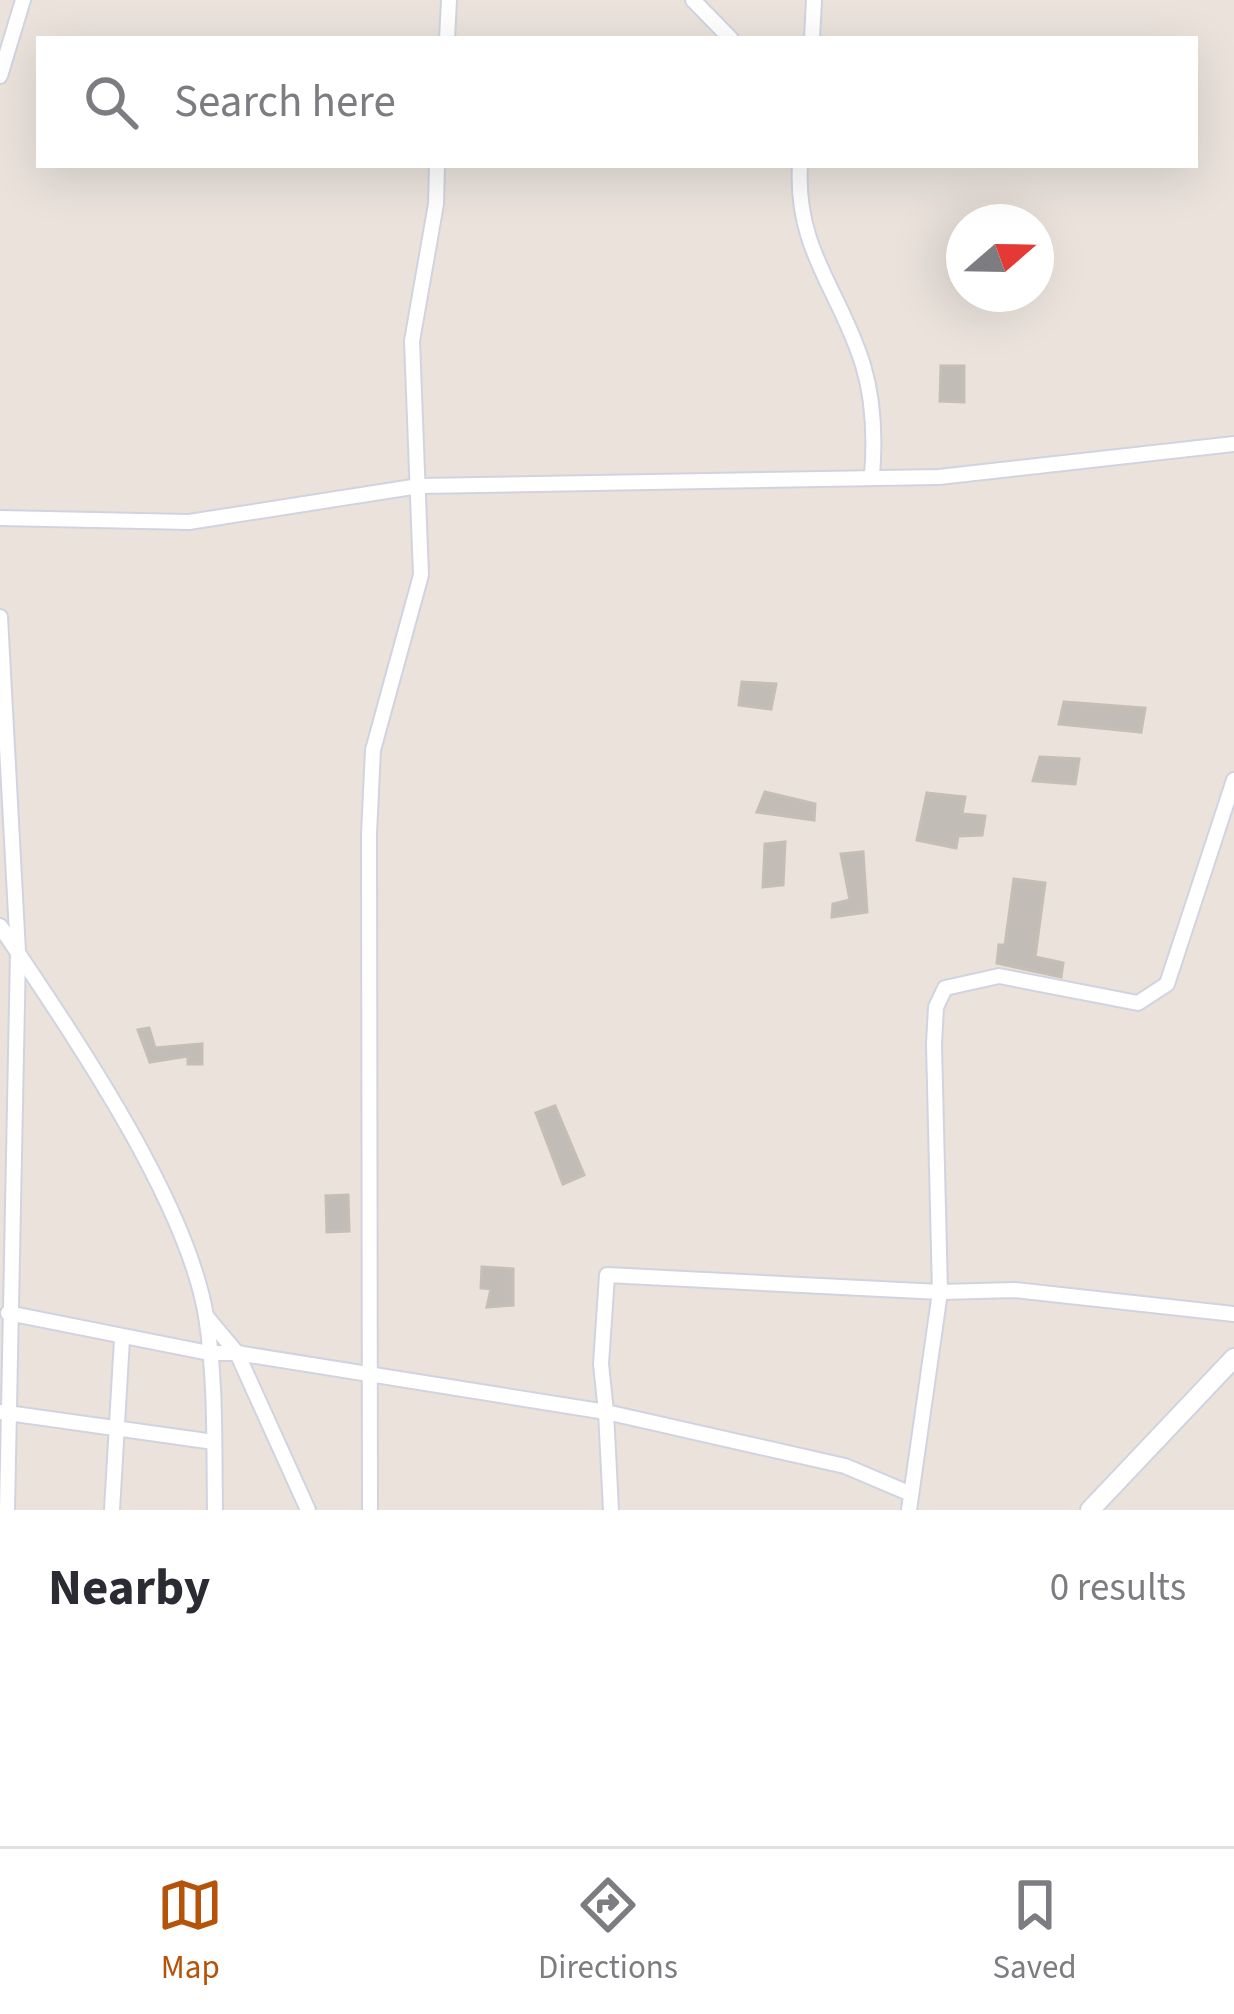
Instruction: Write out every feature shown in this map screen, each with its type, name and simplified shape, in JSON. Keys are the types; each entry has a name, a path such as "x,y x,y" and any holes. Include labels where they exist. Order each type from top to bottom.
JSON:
{"street":[{"path":"0,76 23,0"},
{"path":"447,36 449,0"},
{"path":"693,0 728,36"},
{"path":"812,36 814,0"},
{"path":"370,1510 373,750 421,575 412,341 436,204 436,168"},
{"path":"800,168 800,219 849,330 870,395 872,476"},
{"path":"0,518 189,522 419,486 940,476 1234,444"},
{"path":"0,617 18,952 5,1237 8,1313 3,1412 8,1510"},
{"path":"8,1313 122,1339 606,1412 844,1466 910,1502 940,1292 936,1007 945,988 999,976 1123,1001 1154,998 1175,968 1234,780"},
{"path":"0,926 81,1047 131,1138 194,1271 206,1316 215,1510"},
{"path":"611,1510 601,1364 607,1275 940,1292 1015,1290 1234,1314"},
{"path":"206,1316 238,1353 308,1510"},
{"path":"112,1510 113,1428 122,1339"},
{"path":"1090,1510 1234,1358"},
{"path":"3,1412 214,1442"}],"building":[{"path":"941,366 964,366 964,402 940,401"},
{"path":"742,682 776,684 771,709 739,705"},
{"path":"1064,702 1145,708 1141,732 1059,724"},
{"path":"1040,757 1079,759 1075,784 1033,781"},
{"path":"765,792 815,804 814,820 757,812"},
{"path":"927,793 965,797 962,814 985,816 982,835 958,836 956,848 917,840"},
{"path":"785,842 783,885 763,887 765,844"},
{"path":"863,852 867,912 832,917 833,904 850,900 841,854"},
{"path":"1014,879 1045,883 1035,957 1063,963 1061,977 997,963 999,945 1005,945"},
{"path":"149,1028 155,1048 202,1044 202,1064 188,1064 188,1056 150,1062 138,1030"},
{"path":"555,1106 584,1175 563,1184 536,1113"},
{"path":"348,1195 349,1231 327,1232 326,1196"},
{"path":"482,1267 513,1269 513,1305 487,1307 491,1289 481,1288"}]}
